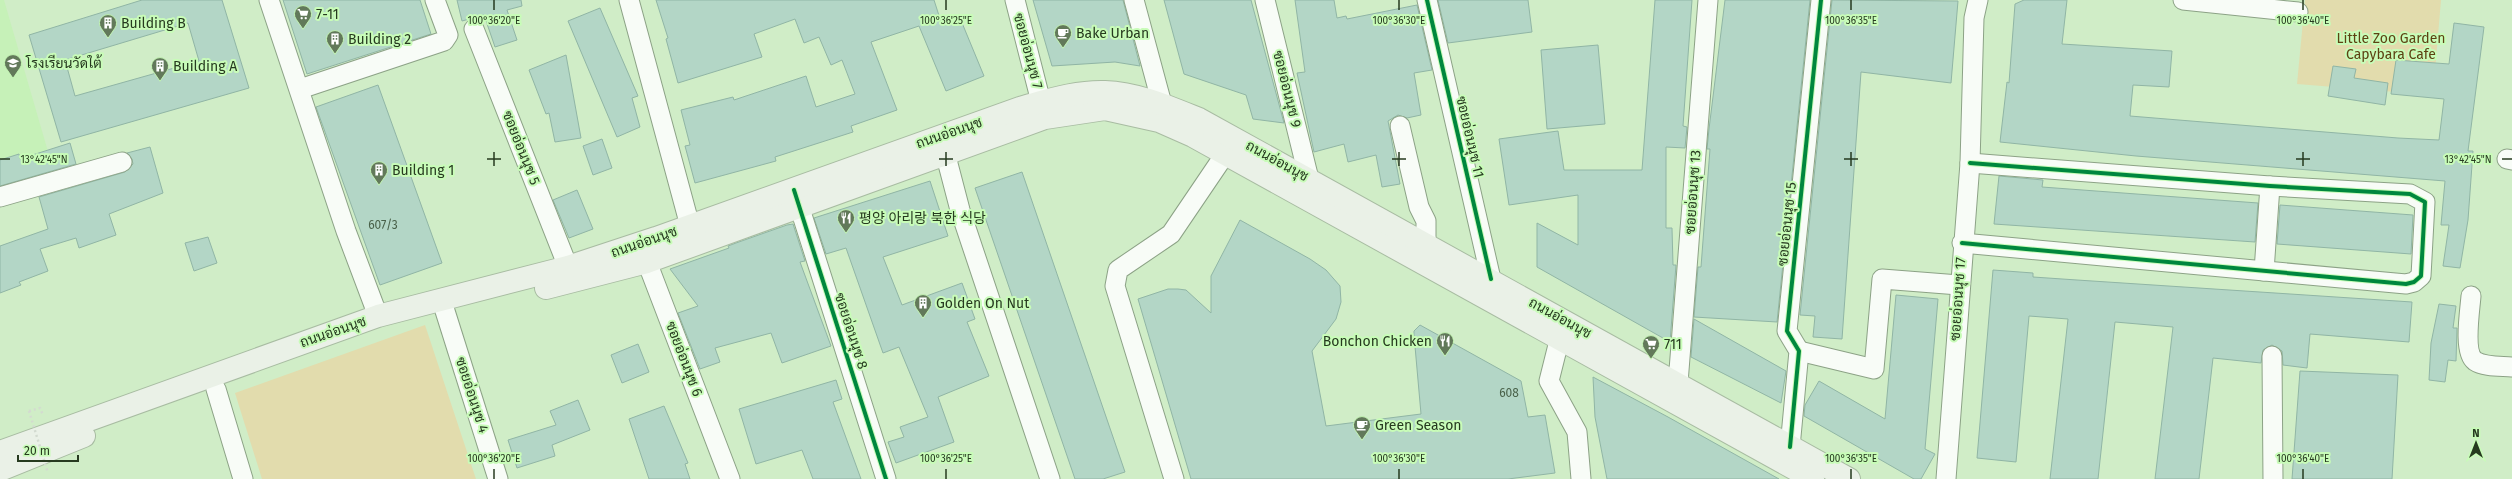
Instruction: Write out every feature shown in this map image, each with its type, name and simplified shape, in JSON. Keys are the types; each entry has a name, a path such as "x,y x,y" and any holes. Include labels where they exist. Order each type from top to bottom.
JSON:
{"main road":[{"name":"ถนนอ่อนนุช","path":"381,323 445,311 574,282 647,262 797,198 943,144 1041,102 1088,93 1105,92 1162,104 1199,119 1231,146 1561,329 1813,479"},
{"name":"ถนนอ่อนนุช","path":"943,144 1046,118 1105,109 1159,121 1193,136 1231,146 1309,178 1491,279 1561,329 1678,383 1849,479"},
{"name":"ถนนอ่อนนุช","path":"0,452 101,422 381,323 568,268 690,226 797,198"},
{"name":"ถนนอ่อนนุช","path":"0,470 101,422"}],"street":[{"path":"269,0 300,89 346,231 381,323"},
{"path":"300,89 444,41 448,35 435,0"},
{"path":"629,0 690,226"},
{"name":"ซอยอ่อนนุช 7","path":"1015,0 1041,102"},
{"path":"1134,0 1162,104"},
{"name":"ซอยอ่อนนุช 9","path":"1265,0 1309,178"},
{"name":"ซอยอ่อนนุช 11","path":"1427,0 1491,279"},
{"name":"ซอยอ่อนนุช 13","path":"1678,383 1708,0"},
{"name":"ซอยอ่อนนุช 15","path":"1799,351 1787,331 1821,0"},
{"name":"ซอยอ่อนนุช 17","path":"1946,479 1962,243 1970,162 1974,18 1978,0"},
{"path":"2183,0 2298,12"},
{"name":"ซอยอ่อนนุช 5","path":"474,29 568,268"},
{"path":"1400,126 1419,207 1426,221 1426,244"},
{"path":"943,144 960,210 1050,479"},
{"path":"1174,479 1115,286 1116,276 1118,270 1171,234 1231,146"},
{"path":"0,197 122,162"},
{"path":"1962,243 2406,284 2414,282 2421,276 2425,202 2422,199 2410,194 2270,186 1970,162"},
{"path":"2264,271 2270,186"},
{"name":"ซอยอ่อนนุช 8","path":"797,198 886,479"},
{"path":"647,262 656,238"},
{"name":"ซอยอ่อนนุช 6","path":"647,262 730,479"},
{"path":"1790,447 1799,351 1874,369 1882,279 1959,285"},
{"path":"2471,296 2468,343 2470,356 2476,361 2512,367"},
{"name":"ซอยอ่อนนุช 4","path":"445,311 498,479"},
{"path":"1561,329 1549,381 1577,432 1581,479"},
{"path":"2272,356 2272,479"},
{"path":"214,382 243,479"}],"path":[{"path":"44,418 40,408 29,411 48,473"}],"shaded area":[{"name":"โรงเรียนวัดใต้","path":"0,0 4,0 49,155 0,180"}],"green space":[{"name":"Little Zoo Garden Capybara Cafe","path":"2305,0 2441,0 2433,95 2297,84"},
{"path":"425,325 476,479 262,479 235,393"}],"building":[{"path":"142,0 222,0 249,88 61,142 29,35","holes":["188,23 199,61 75,96 65,60"]},
{"name":"Building 2","path":"283,0 420,0 431,34 307,74"},
{"path":"457,0 521,0 522,6 507,10 517,40 495,47 484,15 462,21"},
{"path":"656,0 934,0 942,25 960,18 984,76 946,91 919,26 871,42 897,110 851,126 853,132 775,157 776,161 695,183 685,146 690,145 681,110 733,97 734,100 806,76 816,107 855,94 842,60 831,65 819,37 804,43 795,19 754,34 762,57 678,83 666,39 668,38"},
{"path":"1033,0 1123,0 1140,66 1115,62 1052,66"},
{"path":"1164,0 1251,0 1284,123 1253,119 1246,95 1184,74"},
{"path":"1295,0 1334,0 1337,18 1346,16 1347,19 1417,5 1432,70 1414,73 1421,115 1407,118 1398,115 1388,121 1400,184 1382,187 1376,155 1348,162 1344,144 1314,152 1297,73 1305,72"},
{"path":"1438,0 1528,0 1532,32 1448,43"},
{"path":"1655,0 1692,0 1683,126 1687,127 1685,148 1666,147 1666,228 1672,228 1673,265 1676,265 1670,342 1537,267 1537,223 1578,245 1578,195 1509,205 1499,139 1558,131 1564,170 1642,170"},
{"path":"1725,0 1810,0 1777,322 1694,317 1698,267 1701,267 1710,149 1707,149"},
{"path":"1832,0 1958,1 1951,83 1861,72 1842,339 1813,337 1815,316 1800,315"},
{"path":"2024,0 2067,0 2062,44 2172,51 2169,87 2133,85 2130,116 2398,138 2439,140 2444,99 2391,94 2396,60 2449,64 2454,23 2484,27 2468,151 2473,151 2468,220 2460,268 2443,266 2449,225 2441,225 2445,181 2136,156 2000,142 2007,82 2009,83 2015,4"},
{"path":"600,8 638,96 632,98 640,127 617,137 568,21"},
{"path":"1598,45 1605,124 1547,129 1541,50"},
{"path":"566,55 581,138 555,142 549,113 546,114 529,70"},
{"path":"2333,66 2356,69 2354,78 2388,83 2385,105 2328,96"},
{"name":"Building 1","path":"378,85 442,263 380,285 316,107"},
{"path":"602,139 612,168 593,175 583,146"},
{"path":"70,143 76,164 0,186 0,160 19,154 20,159"},
{"path":"150,147 163,193 109,214 116,235 79,248 76,238 40,249 48,271 19,282 21,285 0,293 0,246 48,229 39,197 125,172 133,164 132,159 127,153"},
{"path":"1022,172 1125,472 1103,479 1075,479 975,188"},
{"path":"1999,176 2043,180 2042,187 2258,203 2255,242 1994,224"},
{"path":"930,181 948,236 883,257 902,305 962,283 975,319 967,322 989,376 938,397 954,442 896,463 888,442 904,437 900,427 928,417 899,347 883,353 846,248 826,254 814,218"},
{"path":"577,190 593,229 569,238 553,200"},
{"path":"2280,205 2413,215 2411,254 2277,244"},
{"path":"1240,220 1310,259 1326,270 1340,286 1341,302 1336,319 1312,351 1326,426 1421,414 1414,335 1414,331 1420,325 1521,381 1528,417 1545,415 1555,473 1508,479 1191,479 1138,299 1168,289 1186,290 1211,313 1211,276"},
{"path":"793,224 805,261 800,262 831,346 782,363 771,333 715,348 720,362 700,369 678,313 698,306 670,269 729,248 728,246 736,243"},
{"path":"208,237 217,263 194,271 185,243"},
{"path":"1993,270 2033,273 2033,277 2412,302 2409,342 2310,334 2307,368 2283,365 2282,351 2272,345 2263,350 2261,363 2213,358 2199,479 2155,479 2173,327 2115,322 2098,479 2050,479 2068,319 2029,316 2016,462 1977,458"},
{"path":"1896,295 1938,299 1925,449 1935,454 1921,479 1914,479 1804,416 1805,405 1819,381 1885,419"},
{"path":"2439,304 2456,306 2453,328 2457,328 2456,361 2448,360 2445,382 2429,380 2431,343"},
{"path":"1694,319 1786,371 1781,403 1691,357"},
{"path":"638,344 649,372 622,383 611,355"},
{"path":"2300,371 2398,375 2392,479 2292,479"},
{"path":"1593,377 1779,479 1607,479 1595,417"},
{"path":"836,380 842,399 833,402 861,479 813,479 802,450 756,464 739,409"},
{"path":"578,400 590,430 552,445 555,456 517,468 508,440 556,425 550,411"},
{"path":"664,406 688,463 685,464 690,479 649,479 629,419"}],"cycle path":[{"path":"1427,0 1491,279"},
{"path":"1790,447 1799,351 1787,331 1821,0"},
{"path":"1962,243 2406,284 2414,282 2421,276 2425,202 2410,194 2270,186 1970,163"},
{"path":"794,190 886,479"}],"place":[{"name":"7-11","path":"303,29"},
{"name":"Building B","path":"108,38"},
{"name":"Bake Urban","path":"1063,48"},
{"name":"Building 2","path":"335,54"},
{"name":"โรงเรียนวัดใต้","path":"13,78"},
{"name":"Building A","path":"160,81"},
{"name":"Building 1","path":"379,185"},
{"name":"평양 아리랑 북한 식당","path":"846,233"},
{"name":"Golden On Nut","path":"923,318"},
{"name":"Bonchon Chicken","path":"1445,356"},
{"name":"711","path":"1651,359"},
{"name":"Green Season","path":"1362,440"}]}
